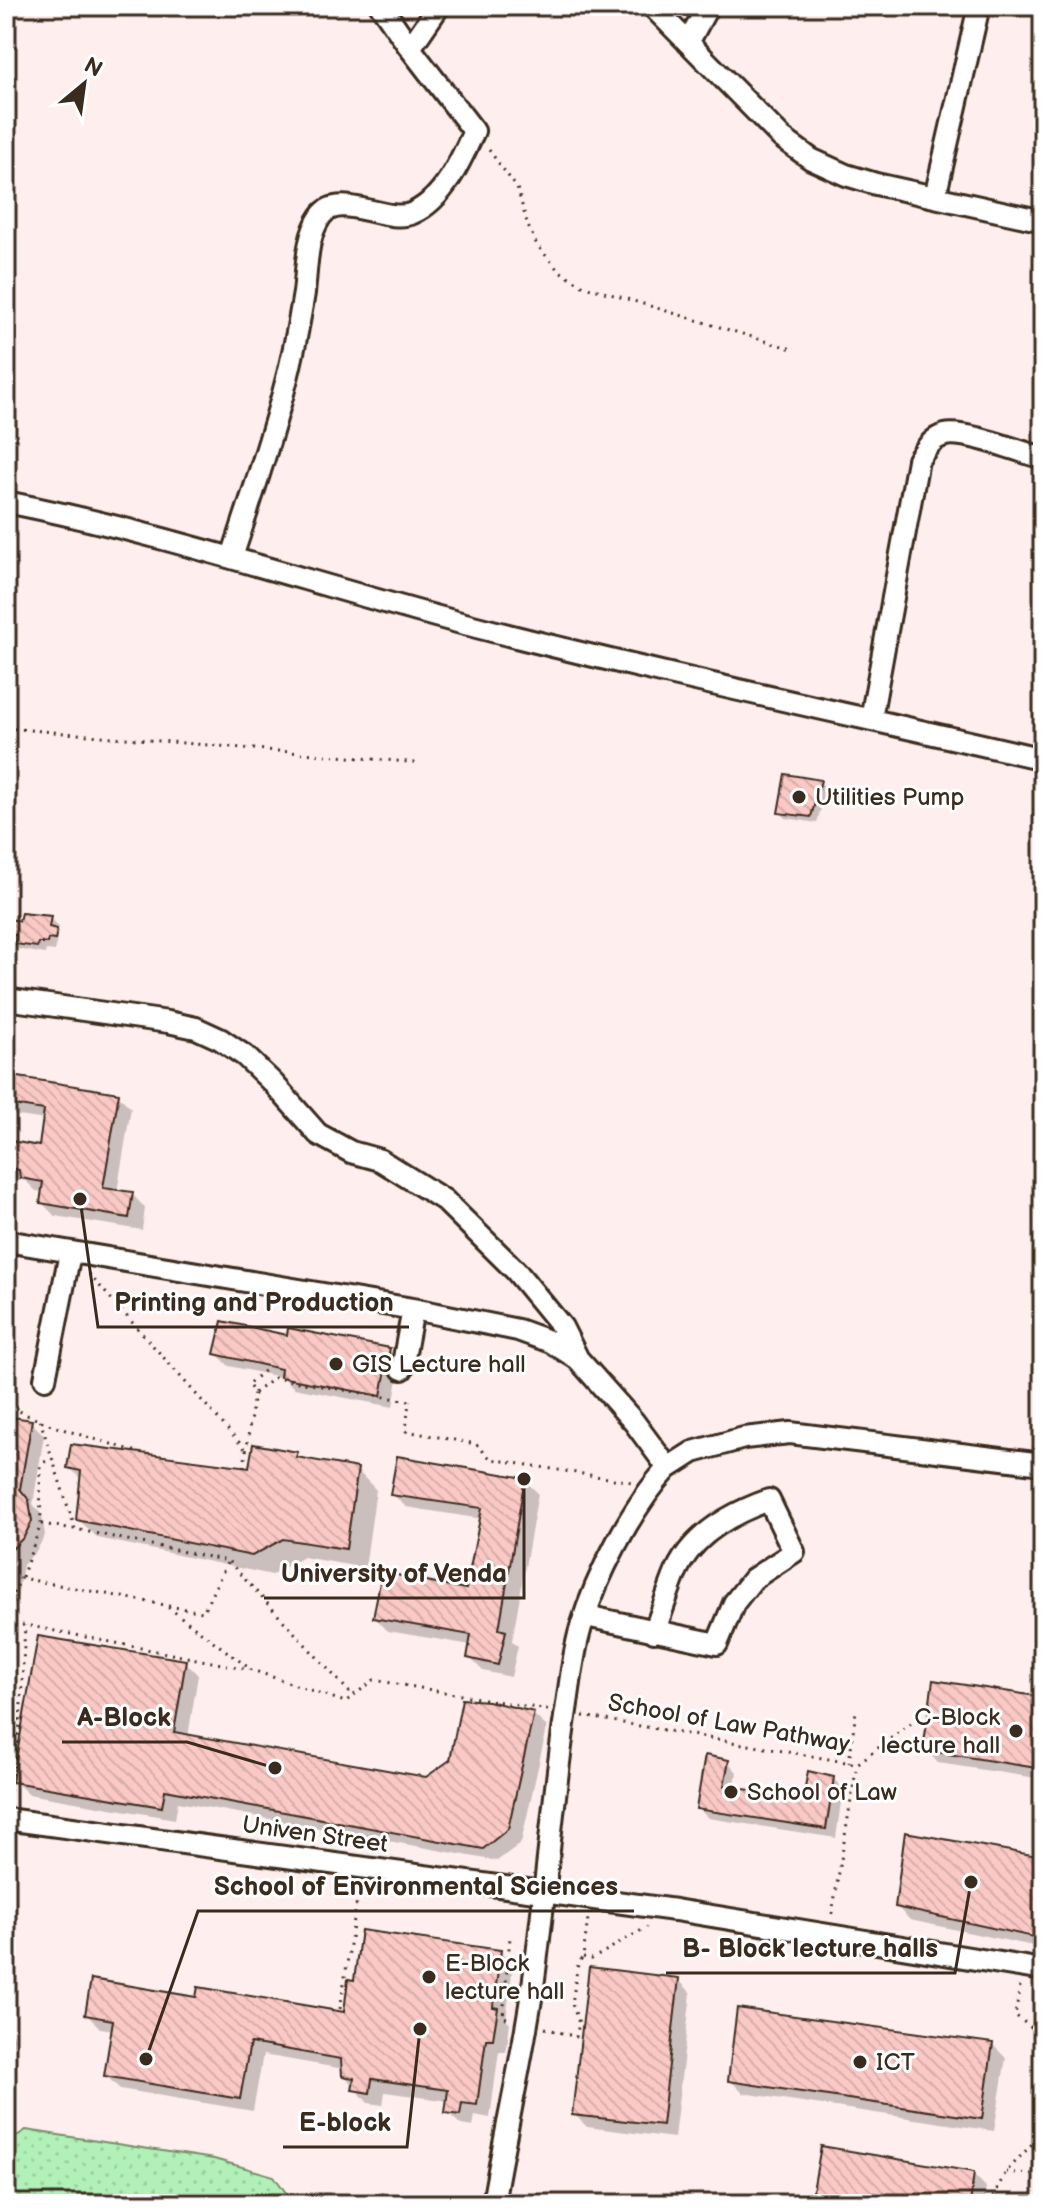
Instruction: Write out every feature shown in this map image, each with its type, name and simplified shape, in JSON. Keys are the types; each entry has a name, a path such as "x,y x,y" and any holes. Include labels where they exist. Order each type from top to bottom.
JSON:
{"street":[{"path":"232,557 286,383 309,252 314,229 322,213 333,207 346,206 401,217 414,213 429,203 440,190 459,162 474,131 381,6"},
{"path":"410,48 439,6"},
{"path":"652,6 782,138 811,159 846,175 1043,221"},
{"path":"688,43 708,6"},
{"path":"935,197 979,6"},
{"path":"871,719 918,460 930,444 943,435 959,434 1043,458"},
{"path":"6,502 60,512 232,557 527,640 1043,759"},
{"path":"6,999 196,1028 245,1056 318,1134 351,1152 380,1160 444,1200 537,1295 562,1327 578,1359 634,1422 668,1468"},
{"path":"6,1241 413,1309 518,1330 551,1342 578,1359"},
{"path":"45,1379 70,1253"},
{"path":"402,1369 413,1309"},
{"path":"493,2204 529,2023 546,1892 553,1799 571,1668 586,1616 625,1529 652,1485 668,1468 693,1452 744,1438 790,1433 1043,1464"},
{"path":"586,1616 654,1632 717,1644 734,1603 753,1579 794,1552 769,1500 742,1509 700,1537 677,1569 654,1632"},
{"name":"Univen Street","path":"8,1819 675,1910 1033,1969"}],"path":[{"path":"474,131 517,188 537,245 558,270 584,286 792,349"},
{"path":"6,728 420,763"},
{"path":"70,1253 246,1450"},
{"path":"244,1467 254,1393 248,1384 267,1368"},
{"path":"254,1393 274,1378 409,1401 406,1431 476,1444 491,1459 652,1485"},
{"path":"6,1403 40,1420 137,1452"},
{"path":"40,1420 75,1529"},
{"path":"7,1606 41,1524 40,1469 42,1463 52,1459"},
{"path":"6,1627 25,1625 252,1670 345,1702 353,1696 228,1561 41,1524"},
{"path":"21,1578 203,1612 228,1561"},
{"path":"165,1605 252,1670"},
{"path":"8,1819 9,1790 20,1723 25,1625"},
{"name":"School of Law Pathway","path":"353,1696 374,1680 857,1764 919,1717"},
{"path":"849,1763 856,1711"},
{"path":"6,1721 20,1723"},
{"path":"829,1935 857,1764"},
{"path":"340,2009 362,1867"},
{"path":"510,1937 503,2017 576,2037 579,2023 572,2004 578,1963 583,1957 591,1898"},
{"path":"583,1957 592,1959 675,1910"},
{"path":"1033,1969 1015,2015 1043,2037"},
{"path":"989,2204 1006,2172 1043,2132"},
{"path":"1006,2172 1043,2175"}],"green space":[{"path":"26,2130 214,2159 274,2176 294,2204 6,2204 6,2143"}],"building":[{"name":"Utilities Pump","path":"785,774 821,780 811,817 778,813"},
{"path":"21,913 51,916 49,927 57,929 55,940 48,939 47,943 38,943 37,947 15,944 16,935 6,934 6,918 19,921"},
{"path":"6,1075 119,1093 103,1188 133,1192 129,1218 40,1203 43,1182 20,1178 19,1170 6,1167 6,1140 39,1146 44,1110 6,1104"},
{"path":"222,1321 287,1335 288,1328 390,1348 381,1396 280,1377 281,1369 214,1354"},
{"path":"6,1416 32,1420 20,1489 29,1500 32,1521 24,1537 6,1555"},
{"path":"71,1444 249,1467 253,1444 298,1452 296,1457 358,1468 346,1549 283,1539 252,1556 76,1520 81,1471 67,1468"},
{"path":"397,1456 525,1478 499,1629 506,1631 498,1665 467,1658 471,1635 373,1618 382,1572 466,1589 482,1508 390,1495"},
{"path":"38,1636 186,1660 174,1732 426,1777 450,1760 462,1699 488,1701 534,1712 508,1829 483,1849 165,1790 162,1807 12,1782"},
{"path":"933,1680 1043,1697 1043,1769 923,1750"},
{"name":"School of Law","path":"705,1755 729,1760 724,1786 803,1798 808,1771 834,1777 826,1829 696,1809"},
{"path":"905,1832 1043,1857 1043,1939 895,1907"},
{"path":"361,1930 501,1950 493,2007 498,2008 493,2039 486,2039 477,2105 462,2103 460,2115 445,2113 448,2090 372,2079 370,2093 352,2090 354,2078 342,2076 341,2059 250,2043 240,2099 104,2076 113,2020 85,2015 91,1979 196,1997 198,1987 344,2012 348,1979 354,1980"},
{"path":"589,1967 679,1978 662,2125 572,2115"},
{"name":"ICT","path":"737,2008 993,2043 982,2119 728,2081"},
{"path":"821,2146 974,2172 970,2204 811,2202"}],"place":[{"name":"Utilities Pump","path":"799,797"},
{"name":"Printing and Production","path":"80,1199"},
{"name":"GIS Lecture hall","path":"336,1364"},
{"name":"University of Venda","path":"524,1479"},
{"name":"C-Block lecture hall","path":"1016,1731"},
{"name":"A-Block","path":"275,1768"},
{"name":"School of Law","path":"731,1792"},
{"name":"B- Block lecture halls","path":"971,1882"},
{"name":"E-Block lecture hall","path":"429,1977"},
{"name":"E-block","path":"420,2029"},
{"name":"School of Environmental Sciences","path":"146,2059"},
{"name":"ICT","path":"860,2062"}]}
